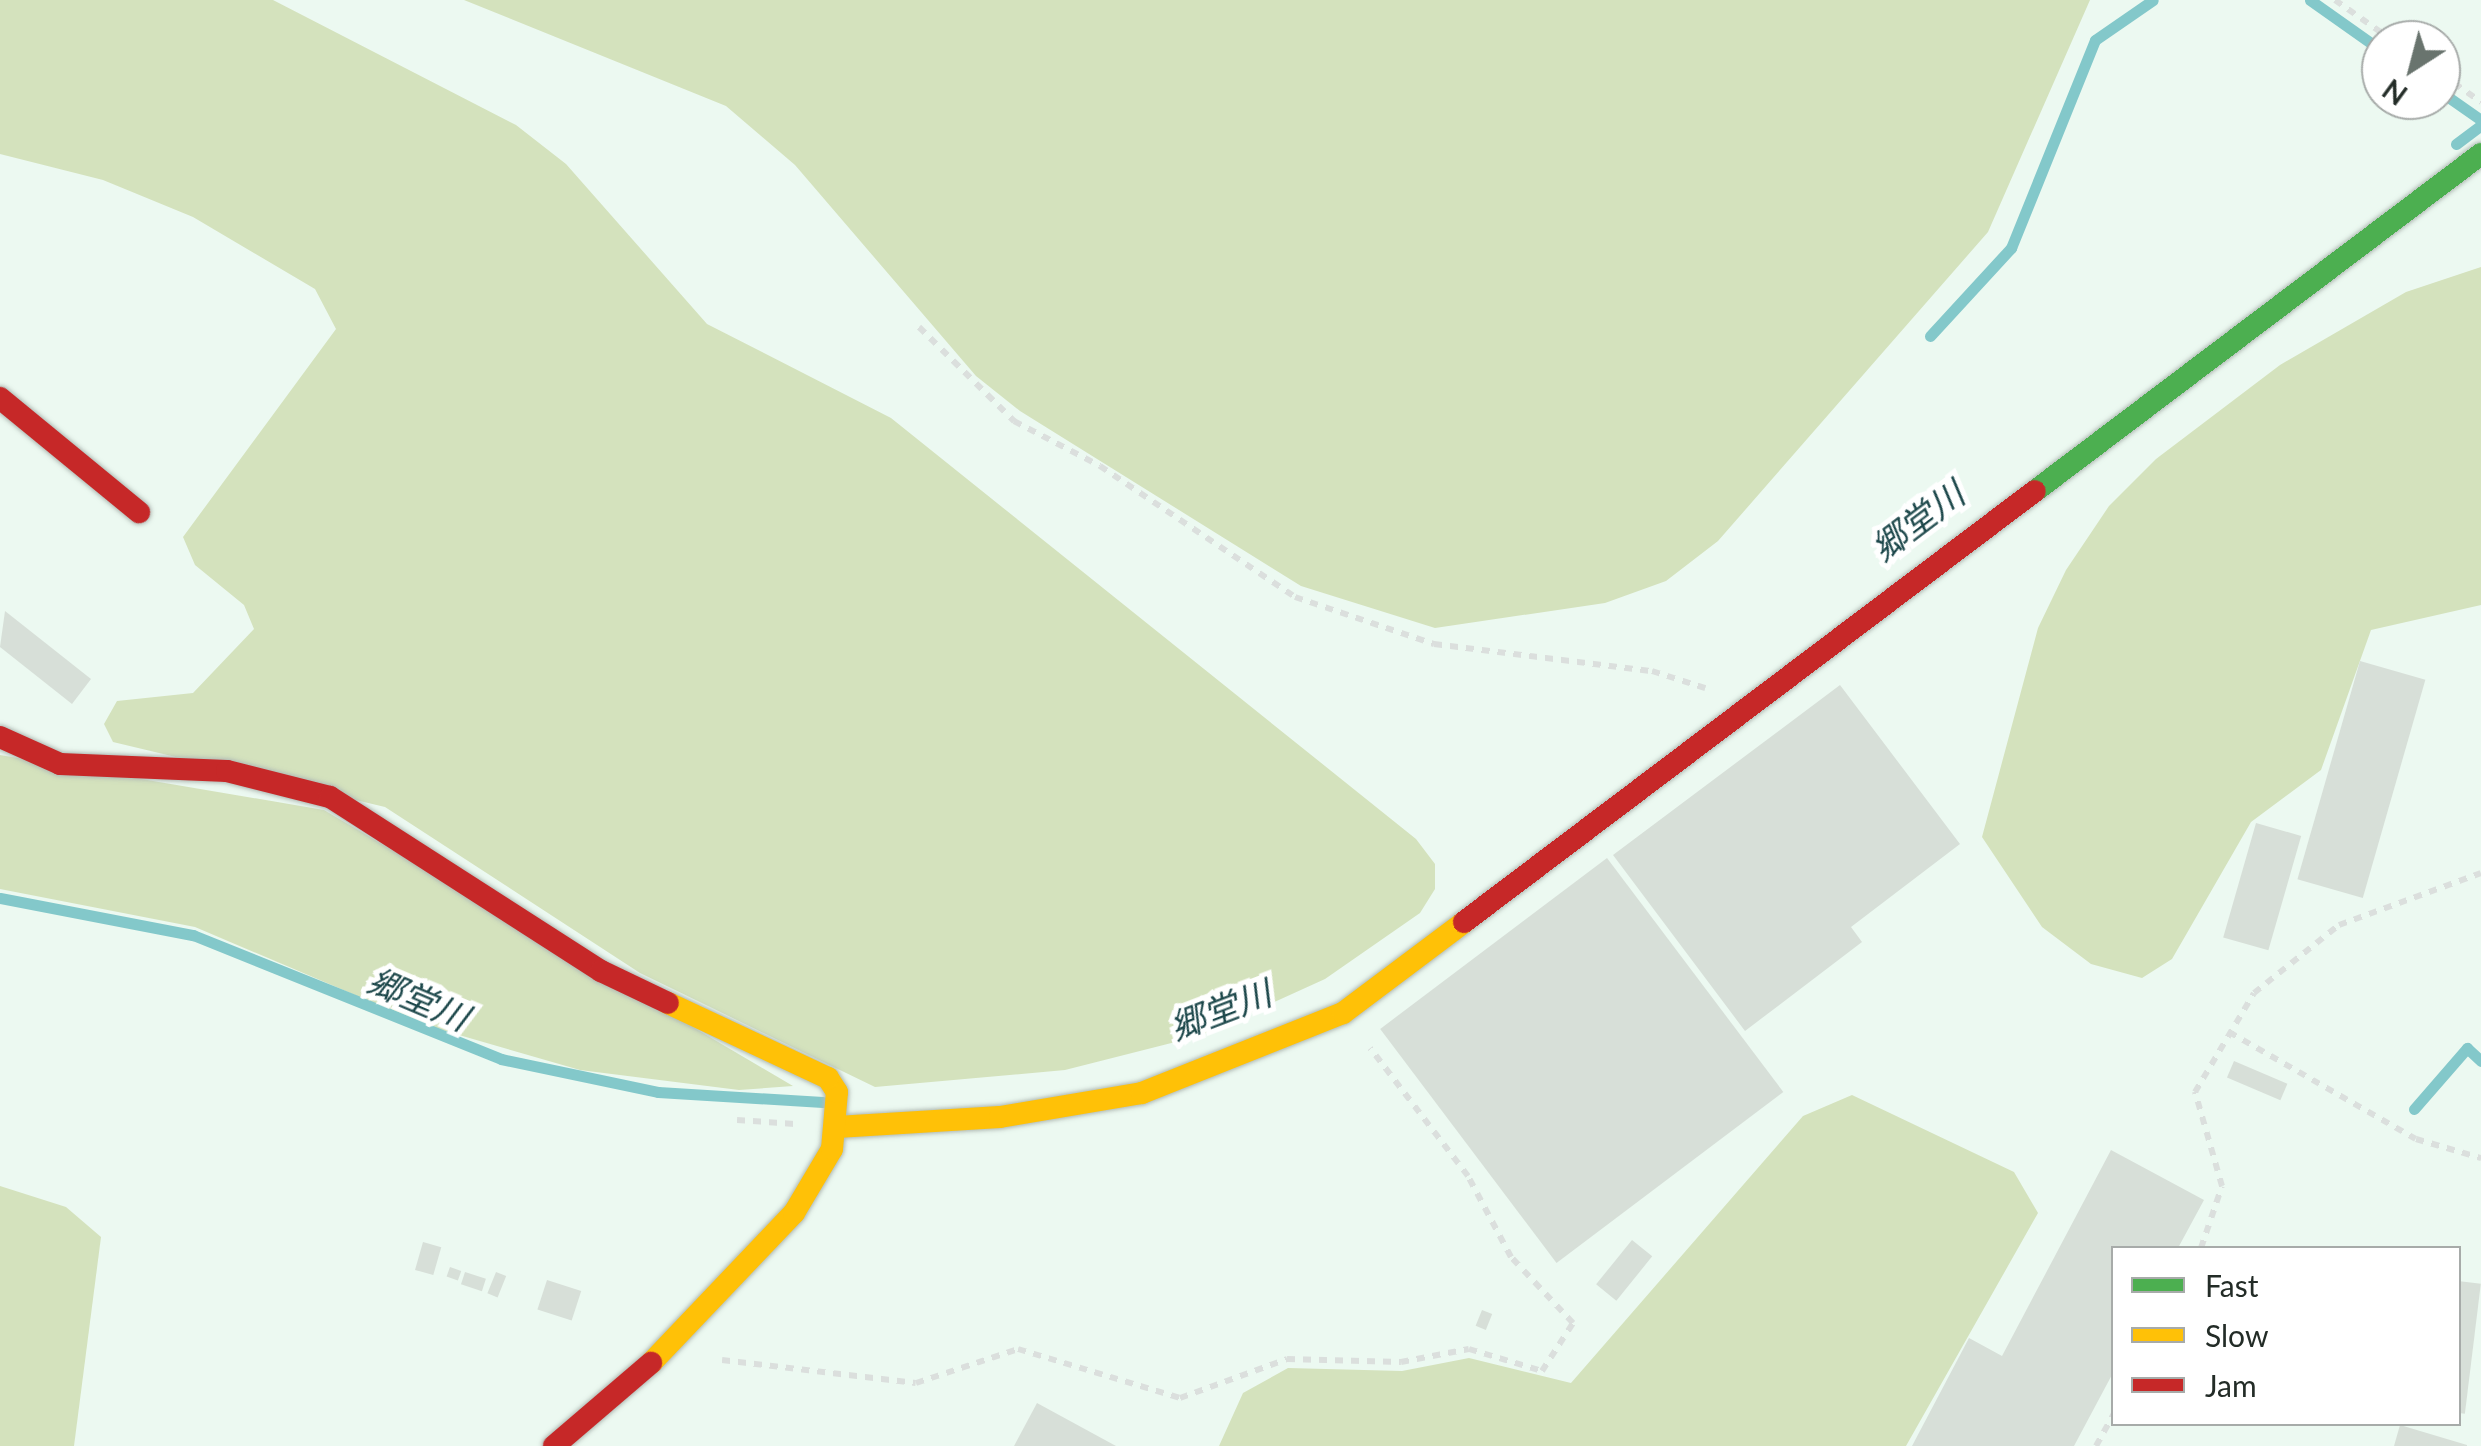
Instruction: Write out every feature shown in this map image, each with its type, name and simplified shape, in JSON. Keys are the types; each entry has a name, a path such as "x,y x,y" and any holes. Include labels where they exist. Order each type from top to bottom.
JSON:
{"street":[{"path":"837,1128 1000,1117 1142,1093 1343,1013 2481,154"},
{"path":"0,398 139,512"},
{"path":"0,737 60,764 227,771 330,797 601,971 815,1066 837,1092 837,1128 794,1213 674,1344 554,1446"}],"path":[{"path":"2335,0 2364,20"},
{"path":"919,328 1014,421 1295,596 1434,644 1652,671 1710,694"},
{"path":"2202,1246 2222,1186 2195,1092 2229,1032 2307,943 2481,873"},
{"path":"674,1344 692,1354 891,1384 1018,1349 1180,1398 1286,1359 1402,1362 1468,1349 1542,1371 1572,1324 1512,1257 1468,1176 1343,1013"},
{"path":"2229,1032 2416,1139 2481,1158"},
{"path":"2096,1446 2111,1418"}],"green space":[{"path":"0,0 273,0 516,125 566,164 707,324 891,418 1416,839 1435,864 1435,889 1420,913 1325,979 1199,1036 1065,1070 875,1087 640,973 385,807 113,742 104,724 117,701 193,693 254,629 244,605 195,565 183,537 336,329 315,289 193,217 103,180 0,154"},
{"path":"464,0 2090,0 1988,232 1718,541 1666,581 1605,603 1435,628 1301,586 1020,411 976,376 795,165 726,106"},
{"path":"2481,267 2481,605 2371,630 2321,770 2251,822 2172,959 2142,978 2091,964 2042,927 1982,837 2038,628 2066,570 2109,506 2156,459 2280,365 2406,292"},
{"path":"0,755 324,810 793,1086 739,1090 580,1070 428,1026 195,927 0,889"},
{"path":"1852,1095 2014,1172 2038,1213 1906,1446 1219,1446 1243,1393 1288,1368 1402,1371 1469,1358 1571,1383 1803,1116"},
{"path":"0,1186 66,1207 101,1237 74,1446 0,1446"}],"building":[{"path":"5,611 91,679 72,704 0,647"},
{"path":"2360,661 2425,680 2363,898 2297,879"},
{"path":"1840,685 1960,844 1851,927 1862,942 1745,1031 1613,855"},
{"path":"2256,823 2301,836 2268,950 2223,937"},
{"path":"1607,858 1783,1092 1557,1263 1380,1029"},
{"path":"2234,1061 2287,1084 2280,1100 2227,1078"},
{"path":"2111,1150 2204,1200 2179,1246 2111,1246 2111,1377 2074,1446 1912,1446 1969,1338 2002,1356"},
{"path":"1632,1240 1652,1256 1616,1301 1596,1284"},
{"path":"423,1242 441,1247 433,1275 415,1270"},
{"path":"450,1267 461,1271 458,1281 447,1276"},
{"path":"465,1272 486,1279 482,1291 461,1284"},
{"path":"496,1272 506,1276 498,1297 487,1293"},
{"path":"547,1280 581,1291 572,1321 537,1309"},
{"path":"2461,1281 2481,1284 2465,1414 2461,1413"},
{"path":"1482,1310 1492,1314 1486,1330 1476,1326"},
{"path":"1037,1403 1116,1446 1014,1446"},
{"path":"2400,1426 2467,1445 2467,1446 2394,1446"}],"waterway":[{"path":"1930,336 2011,248 2095,40 2153,0"},
{"path":"2310,0 2361,36"},
{"path":"2461,106 2481,120"},
{"name":"郷堂川","path":"2456,144 2481,125"},
{"name":"郷堂川","path":"0,898 193,935 501,1059 658,1092 823,1102"},
{"path":"2414,1109 2467,1048 2481,1061"}],"traffic: fast":[{"path":"2035,491 2481,154"}],"traffic: slow":[{"path":"837,1127 1000,1117 1142,1093 1343,1013 1464,922"},
{"path":"651,1363 794,1213 832,1149 837,1092 828,1078 668,1003"}],"traffic: jam":[{"path":"0,398 139,512"},
{"path":"1464,922 2035,491"},
{"path":"0,737 60,764 227,771 330,797 601,971 668,1003"},
{"path":"554,1446 651,1363"}]}
